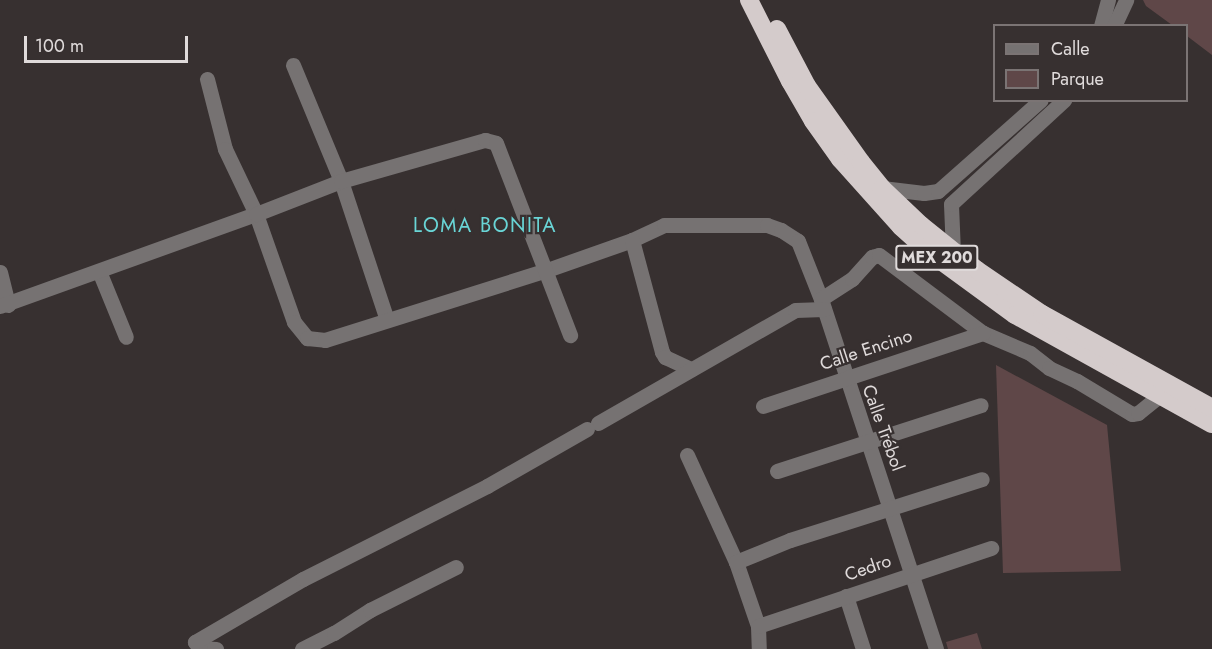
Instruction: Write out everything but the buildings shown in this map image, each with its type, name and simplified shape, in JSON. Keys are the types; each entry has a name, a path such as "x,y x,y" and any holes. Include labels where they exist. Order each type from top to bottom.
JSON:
{"highway":[{"name":"MEX 200","path":"750,0 790,81 813,121 840,159 901,227 930,253 1015,315 1212,424"},
{"name":"MEX 200","path":"763,0 807,86 882,188 953,252 1042,314 1212,408"}],"street":[{"path":"1102,24 1108,0"},
{"path":"1115,24 1126,0"},
{"path":"293,65 341,181 387,320"},
{"path":"207,79 225,149 256,214 294,322 307,338 325,340 547,270 632,240 662,352 665,357 691,369"},
{"path":"882,188 924,193 938,191 1039,102"},
{"path":"951,204 1062,102"},
{"path":"0,272 4,306 341,181 484,140 496,143 547,270 570,335"},
{"path":"938,191 951,204 953,252"},
{"name":"Calle Trébol","path":"632,240 664,225 766,225 781,230 798,241 822,304 936,649"},
{"path":"216,649 200,648 195,642 303,579 487,486 795,310 822,304 852,279 872,257 879,255 983,333 1030,353 1049,368 1077,381 1132,414 1138,413 1160,395"},
{"path":"99,272 126,337"},
{"name":"Calle Encino","path":"762,406 983,333"},
{"path":"777,471 981,405"},
{"path":"687,455 736,562 758,626 759,649"},
{"path":"736,562 790,540 982,479"},
{"name":"Cedro","path":"758,626 991,548"},
{"path":"302,649 334,633 370,610 456,567"},
{"path":"846,596 863,649"}],"green space":[{"path":"1143,0 1212,0 1212,55 1188,37 1188,24 1171,24 1146,6"},
{"path":"996,365 1107,425 1121,571 1003,573"},
{"path":"977,633 982,649 948,649 946,642"}],"district":[{"name":"LOMA BONITA","path":"485,225"}]}
